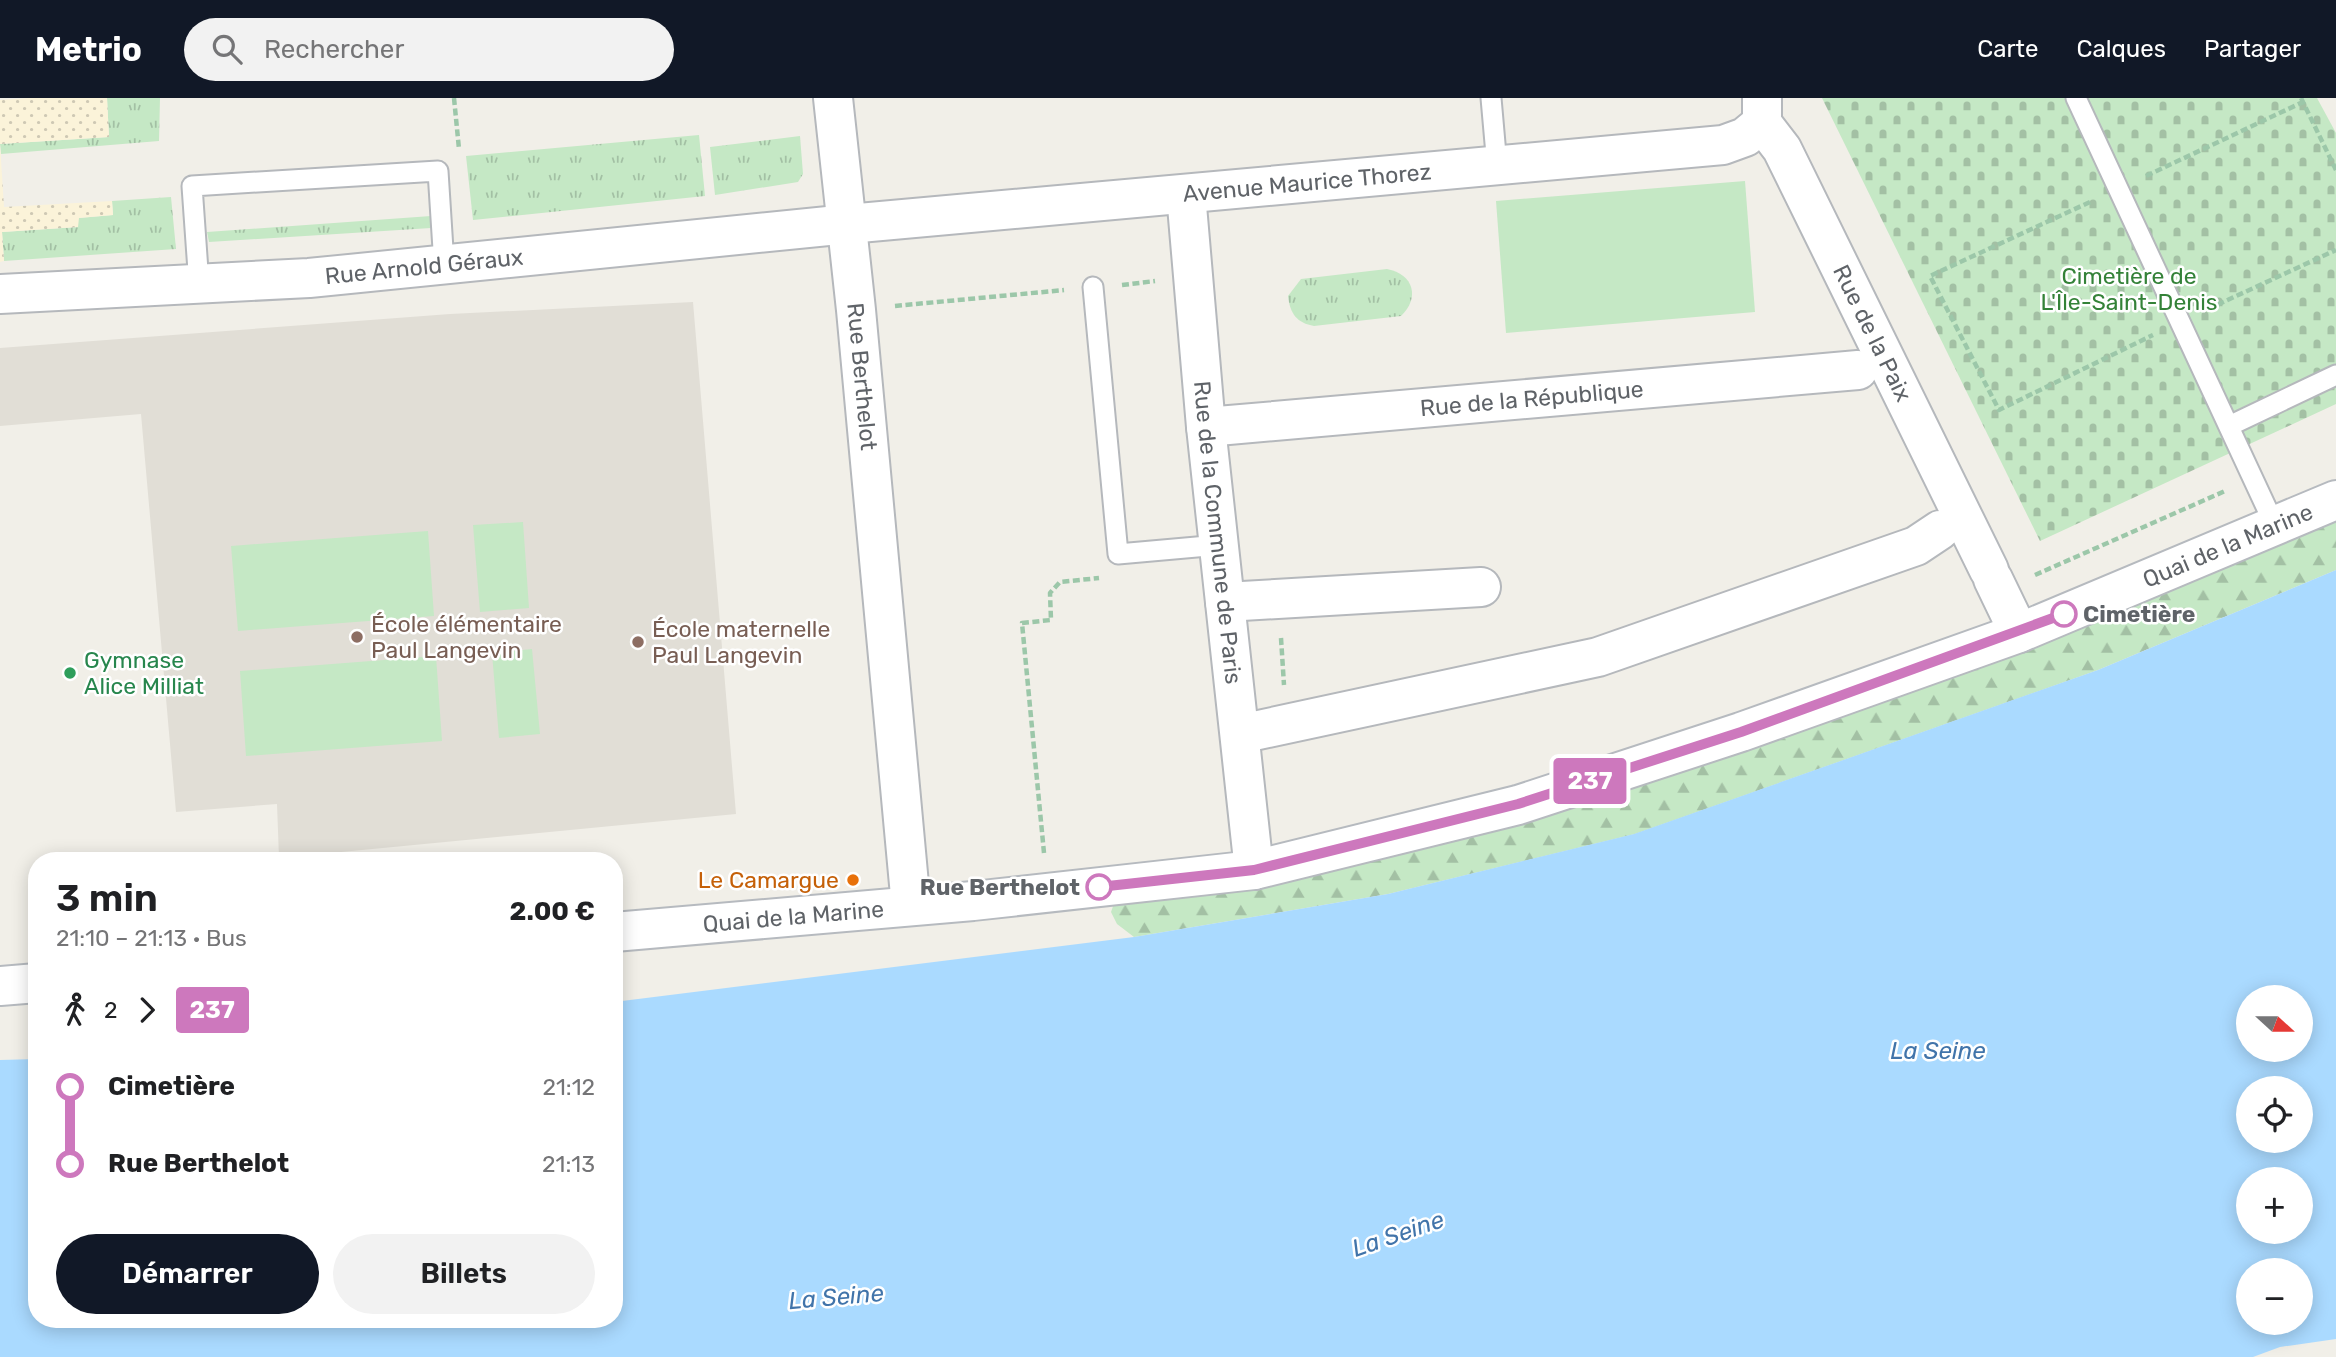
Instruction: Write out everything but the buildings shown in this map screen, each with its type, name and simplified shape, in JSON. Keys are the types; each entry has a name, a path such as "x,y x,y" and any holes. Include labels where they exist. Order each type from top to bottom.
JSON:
{"street":[{"name":"Rue Berthelot","path":"833,98 848,224 911,906"},
{"name":"Avenue Maurice Thorez","path":"848,224 1723,145 1745,137 1762,110"},
{"name":"Rue de la Paix","path":"1762,110 2019,633"},
{"name":"Rue de la Commune de Paris","path":"1186,194 1206,427 1254,870"},
{"name":"Rue Arnold Géraux","path":"0,294 199,285 444,265 848,224"},
{"name":"Rue de la République","path":"1206,427 1858,370"},
{"name":"Quai de la Marine","path":"623,931 911,906 1254,870 1518,804 1741,732 2019,633 2336,500"},
{"path":"1240,734 1598,657 1916,546 1940,530"},
{"path":"1225,602 1481,587"},
{"path":"0,986 28,984"}],"lane":[{"path":"1491,98 1497,166"},
{"path":"2076,98 2275,526"},
{"path":"199,285 192,186 438,171 444,265"},
{"path":"1093,287 1118,554 1219,545"},
{"path":"2229,426 2336,375"}],"path":[{"path":"2336,170 2302,100 1930,276 1999,410 2336,250"},
{"path":"856,310 1193,278"},
{"path":"1993,580 2253,479"},
{"path":"1048,892 1022,623 1051,620 1050,593 1060,582 1101,578 1118,554"},
{"path":"1278,599 1287,724"}],"shaded area":[{"name":"École élémentaire Paul Langevin","path":"693,302 736,814 341,852 279,852 277,804 176,812 141,414 0,426 0,348 450,314"}],"green space":[{"path":"107,98 160,98 159,141 1,154 0,144 109,137"},
{"name":"Cimetière de L'Île-Saint-Denis","path":"1822,98 2317,98 2336,133 2336,404 2040,541"},
{"path":"699,135 705,196 473,220 466,156"},
{"path":"800,136 803,174 798,182 715,195 710,147"},
{"path":"1745,181 1755,312 1506,333 1496,201"},
{"path":"171,197 176,249 4,261 2,232 78,227 78,218 113,215 112,201"},
{"path":"431,216 431,228 209,242 207,232"},
{"path":"1387,269 1403,276 1411,288 1411,302 1401,316 1314,326 1295,317 1288,296 1301,279"},
{"path":"2336,519 2336,570 2098,670 1635,834 1388,894 1134,937 1117,924 1111,912 1117,895 1275,872"},
{"path":"523,522 529,608 480,612 473,525"},
{"path":"428,531 434,616 238,631 231,546"},
{"path":"532,649 540,734 499,738 492,653"},
{"path":"436,656 442,741 246,756 240,671"}],"sand":[{"path":"107,98 109,137 0,144 0,100"},
{"path":"0,144 4,207 112,201 113,215 79,218 78,227 2,232 4,261 0,262"}],"water":[{"name":"La Seine","path":"2336,570 2336,1339 2280,1347 2253,1357 0,1357 0,1060 28,1059 28,1328 623,1328 623,1001 1134,937 1388,894 1634,834 2098,670"}],"bus line":[{"name":"237","path":"1099,887 1254,870 1518,804 1741,732 2019,633 2064,614"}],"place":[{"name":"Cimetière","path":"2064,614"},
{"name":"École élémentaire Paul Langevin","path":"357,637"},
{"name":"École maternelle Paul Langevin","path":"638,642"},
{"name":"Gymnase Alice Milliat","path":"70,673"},
{"name":"Le Camargue","path":"853,880"},
{"name":"Rue Berthelot","path":"1099,887"}]}
